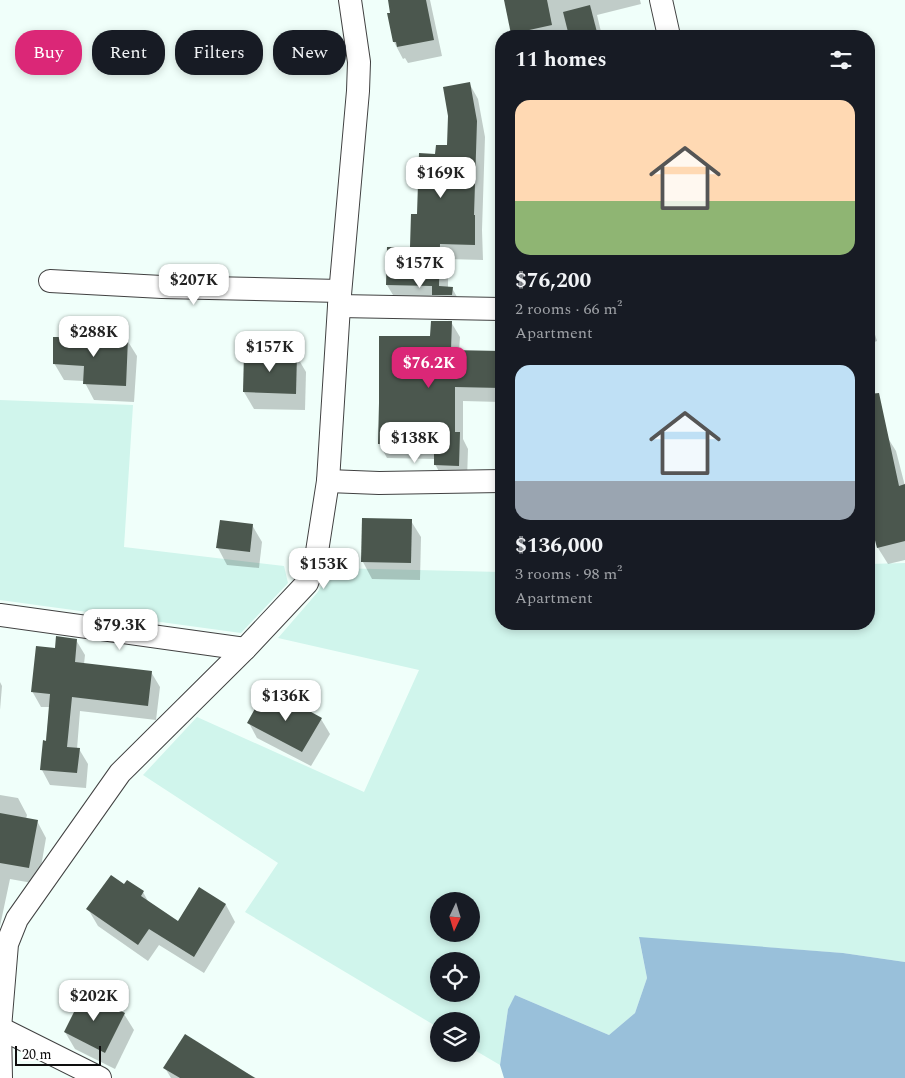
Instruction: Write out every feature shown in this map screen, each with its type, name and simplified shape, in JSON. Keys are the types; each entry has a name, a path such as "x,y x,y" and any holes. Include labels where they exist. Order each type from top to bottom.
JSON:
{"street":[{"path":"1,1078 0,1028 8,917 120,773 245,650 307,583 316,558 328,481 339,299 358,91 359,62 350,0"},
{"path":"661,0 668,30"},
{"path":"50,281 172,287 495,310"},
{"path":"328,481 379,483 495,482"},
{"path":"0,615 245,650"},
{"path":"0,1028 100,1078"}],"green space":[{"path":"0,400 133,405 124,547 284,566 288,583 241,633 0,600"},
{"path":"905,563 905,962 843,953 639,938 647,978 635,1013 609,1035 515,995 508,1009 500,1065 480,1053 480,1012 430,1012 430,1023 245,912 278,863 143,775 197,717 364,792 419,670 278,638 317,593 333,568 495,572 495,630 875,630 875,564"}],"shaded area":[{"path":"639,937 843,953 905,962 905,1078 504,1078 500,1065 508,1009 515,995 609,1035 635,1013 647,978"}],"building":[{"path":"388,0 426,0 434,40 397,47 396,42 393,42 387,13 390,13"},
{"path":"504,0 547,0 552,25 529,30 510,30"},
{"path":"590,5 596,30 568,30 563,12"},
{"path":"470,82 477,121 475,245 440,244 439,286 453,287 452,295 432,295 432,286 386,285 387,247 410,247 411,214 417,214 419,153 435,154 436,145 447,145 448,116 443,87"},
{"path":"431,321 452,321 451,350 495,351 495,388 455,387 455,432 460,432 459,466 434,465 434,445 378,444 379,336 430,336"},
{"path":"69,335 128,338 126,386 83,384 84,366 53,364 53,337 69,337"},
{"path":"244,353 297,354 296,394 243,392"},
{"path":"875,393 879,393 899,486 905,484 905,541 877,548 875,540"},
{"path":"362,518 412,519 411,563 361,562"},
{"path":"220,520 253,524 250,552 216,548"},
{"path":"56,636 77,639 75,662 152,671 148,706 72,697 67,747 80,748 77,773 40,770 43,740 46,741 50,694 31,692 36,646 55,648"},
{"path":"275,692 322,718 302,752 247,723 258,703 267,708"},
{"path":"0,813 38,820 29,868 0,863"},
{"path":"111,875 124,884 127,880 144,891 141,896 178,921 199,887 226,904 194,957 149,929 138,945 86,909"},
{"path":"84,992 125,1013 105,1053 64,1032"},
{"path":"185,1034 255,1078 180,1078 163,1068"}]}
